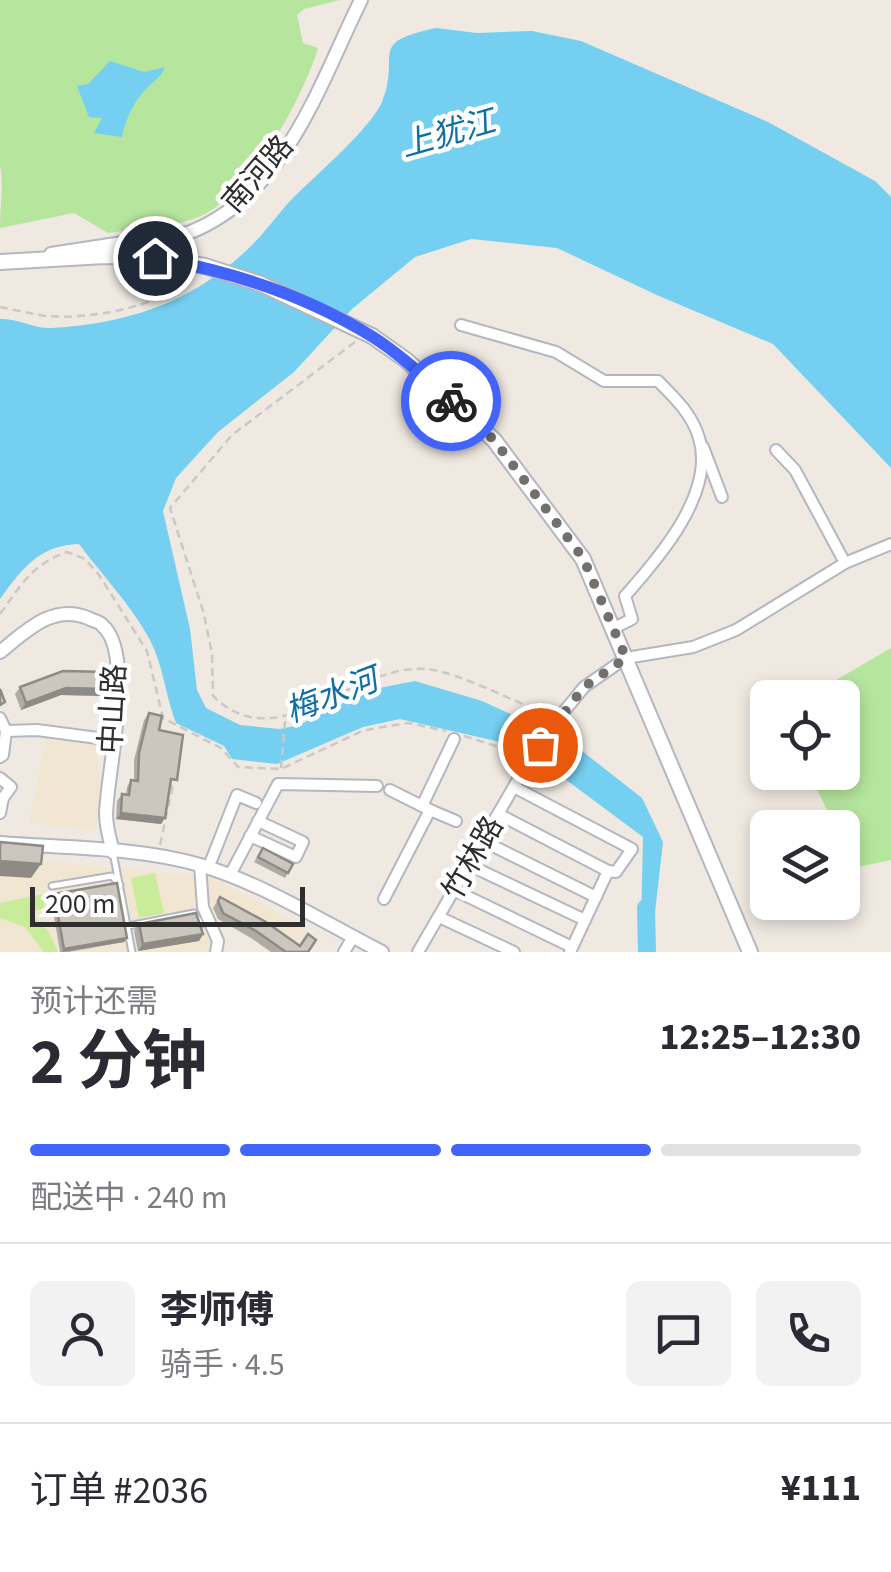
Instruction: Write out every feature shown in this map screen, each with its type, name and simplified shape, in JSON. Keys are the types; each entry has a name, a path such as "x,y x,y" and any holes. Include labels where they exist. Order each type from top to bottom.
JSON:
{"main road":[{"path":"0,262 155,258 205,266 261,284 372,336 406,360 494,440 583,558 750,952"}],"street":[{"name":"南河路","path":"19,259 188,234 208,226 233,208 276,164 319,95 361,0"},
{"path":"462,325 556,352 604,381 658,381 687,412 722,497"},
{"path":"614,628 632,618 626,596 664,552 690,509 699,472 700,441"},
{"path":"776,450 795,470 845,563"},
{"path":"626,658 694,647 736,630 845,563 891,544"},
{"name":"中山路","path":"0,652 32,625 56,615 81,615 104,625 116,649 120,674 106,818 113,852"},
{"name":"竹林路","path":"418,952 555,722 584,687 626,658"},
{"path":"0,718 6,731 4,755 0,757"},
{"path":"6,731 37,730 114,740"},
{"path":"384,899 454,740"},
{"path":"0,778 11,788 3,798 0,813"},
{"path":"230,875 278,784 377,786"},
{"path":"498,814 608,871 616,872 632,849 514,787"},
{"path":"390,790 456,821"},
{"path":"216,952 218,942 204,907 206,863 236,795 256,803"},
{"path":"250,836 296,857 303,842 258,821"},
{"path":"483,840 596,897"},
{"path":"0,843 206,863 382,952"},
{"path":"469,864 585,920"},
{"path":"454,890 571,949 608,871"},
{"path":"438,917 514,952"},
{"path":"344,952 352,937"}],"lane":[{"path":"113,852 132,952"},
{"path":"52,886 112,876 122,888"},
{"path":"128,926 194,913 201,924"}],"path":[{"path":"0,307 46,316 75,316 130,307 170,294 189,280"},
{"path":"356,341 232,436 170,508 204,614 212,654 213,696 226,708 247,717 284,718 379,676 398,670 430,669 555,722"},
{"path":"0,614 30,573 44,561 67,552 85,559 146,651 163,718 221,748 238,767 281,769 362,730 409,724 429,726 499,747 527,765"},
{"path":"281,769 284,718"},
{"path":"181,730 181,740"},
{"path":"158,852 174,784"}],"shaded area":[{"path":"47,733 96,742 101,792 95,831 29,823"},
{"path":"33,860 194,876 203,921 213,938 210,952 0,952 0,876 31,878"},
{"path":"203,873 264,904 318,938 308,952 268,952 251,938 209,916"}],"green space":[{"path":"0,0 340,0 304,9 297,15 303,43 318,48 286,120 253,171 233,192 214,209 193,219 108,233 74,213 0,228"},
{"path":"891,648 891,860 860,867 860,810 827,810 817,790 860,790 860,680 836,680"},
{"path":"155,873 164,913 139,918 131,878"},
{"path":"43,894 45,908 29,912 48,931 58,952 44,952 25,927 0,918 0,903"}],"water":[{"name":"上犹江","path":"436,28 477,33 532,31 581,41 768,122 875,181 891,197 891,468 773,344 557,248 471,239 415,257 352,309 294,372 218,432 176,478 163,511 190,629 197,690 206,708 240,725 280,729 299,725 369,690 415,681 482,701 568,740 642,798 663,842 653,930 641,928 643,837 522,747 400,719 363,727 277,764 232,759 224,746 176,723 158,660 143,627 79,544 42,554 0,599 0,319 52,328 109,321 161,306 209,280 253,244 367,124 382,102 393,45 400,39"},
{"path":"110,61 144,72 165,67 135,103 122,137 94,133 102,118 89,117 77,86 88,84"}],"building":[{"path":"63,671 109,672 109,689 66,688 26,703 20,687"},
{"path":"149,713 162,716 159,730 183,735 177,780 171,779 165,818 121,813 122,794 129,795 131,780 138,781 139,753"},
{"path":"0,842 43,846 41,864 0,861"},
{"path":"263,848 293,864 288,873 258,857"},
{"path":"117,883 127,938 64,949 54,894"},
{"path":"220,897 300,946 308,934 316,940 308,952 286,952 223,913"},
{"path":"196,913 203,934 143,944 139,924"}],"waterway":[{"name":"梅水河","path":"646,908 647,952"}],"way so far":[{"path":"451,401 494,440 583,558 626,658 584,687 540,745"}],"route":[{"path":"155,258 205,266 316,308 372,336 406,360 451,401"}]}
